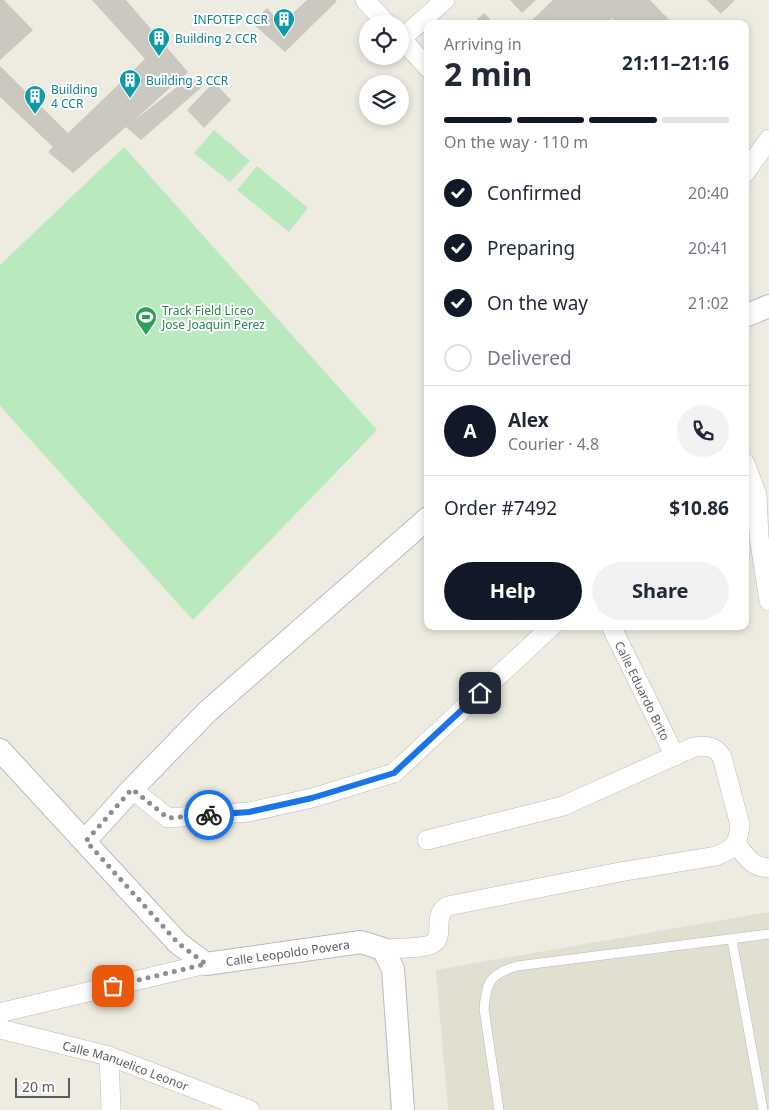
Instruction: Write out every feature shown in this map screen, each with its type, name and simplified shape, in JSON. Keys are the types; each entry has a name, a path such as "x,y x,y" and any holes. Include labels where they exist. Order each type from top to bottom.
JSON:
{"street":[{"path":"365,0 379,15"},
{"path":"409,31 445,0"},
{"path":"409,47 424,64"},
{"path":"749,167 769,139"},
{"path":"749,314 769,306"},
{"path":"749,470 763,494 759,537 769,601"},
{"path":"86,841 132,789 208,711 424,522"},
{"path":"132,789 168,818 249,812 312,798 394,773 548,630"},
{"name":"Calle Eduardo Brito","path":"613,630 675,756"},
{"path":"403,1110 393,969 383,949 427,946 434,943 437,939 439,915 442,909 448,906 729,852 736,844 740,825 722,757 719,751 711,746 704,746 694,747 563,806 427,840"},
{"path":"0,750 86,841 178,943 206,964"},
{"path":"736,844 754,865 769,868"},
{"name":"Calle Leopoldo Povera","path":"1,1016 206,964 360,942 383,949"},
{"name":"Calle Manuelico Leonor","path":"1,1016 250,1110"},
{"path":"109,1056 111,1110"}],"lane":[{"path":"499,1110 484,1009 485,992 491,979 500,971 517,966 769,934"},
{"path":"732,940 763,1110"}],"shaded area":[{"path":"769,912 769,1110 448,1110 436,970"}],"green space":[{"path":"214,130 250,161 230,182 194,153"},
{"name":"Track Field Liceo Jose Joaquin Perez","path":"124,147 377,430 193,620 0,406 0,265"},
{"path":"257,166 308,208 289,232 237,190"}],"building":[{"path":"0,0 4,0 33,30 0,60"},
{"path":"92,0 126,0 188,72 132,122 191,76 202,87 141,140 126,127 73,173 48,152 53,147 0,97 0,66 68,133 145,59"},
{"name":"INFOTEP CCR","path":"307,0 337,1 285,52 252,23 267,8 281,24"},
{"path":"510,0 536,0 522,13"},
{"path":"553,0 650,0 669,20 614,20 612,18 610,20 532,20"},
{"path":"707,0 735,0 721,14"},
{"path":"484,13 490,20 476,20"},
{"path":"214,82 231,100 204,128 187,110"}],"way so far":[{"path":"113,986 206,964 178,943 86,841 132,789 168,818 209,815"}],"place":[{"name":"INFOTEP CCR","path":"284,38"},
{"name":"Building 2 CCR","path":"159,57"},
{"name":"Building 3 CCR","path":"130,99"},
{"name":"Building 4 CCR","path":"35,115"},
{"name":"Track Field Liceo Jose Joaquin Perez","path":"146,336"}],"route":[{"path":"209,815 249,812 312,798 394,773 480,693"}]}
